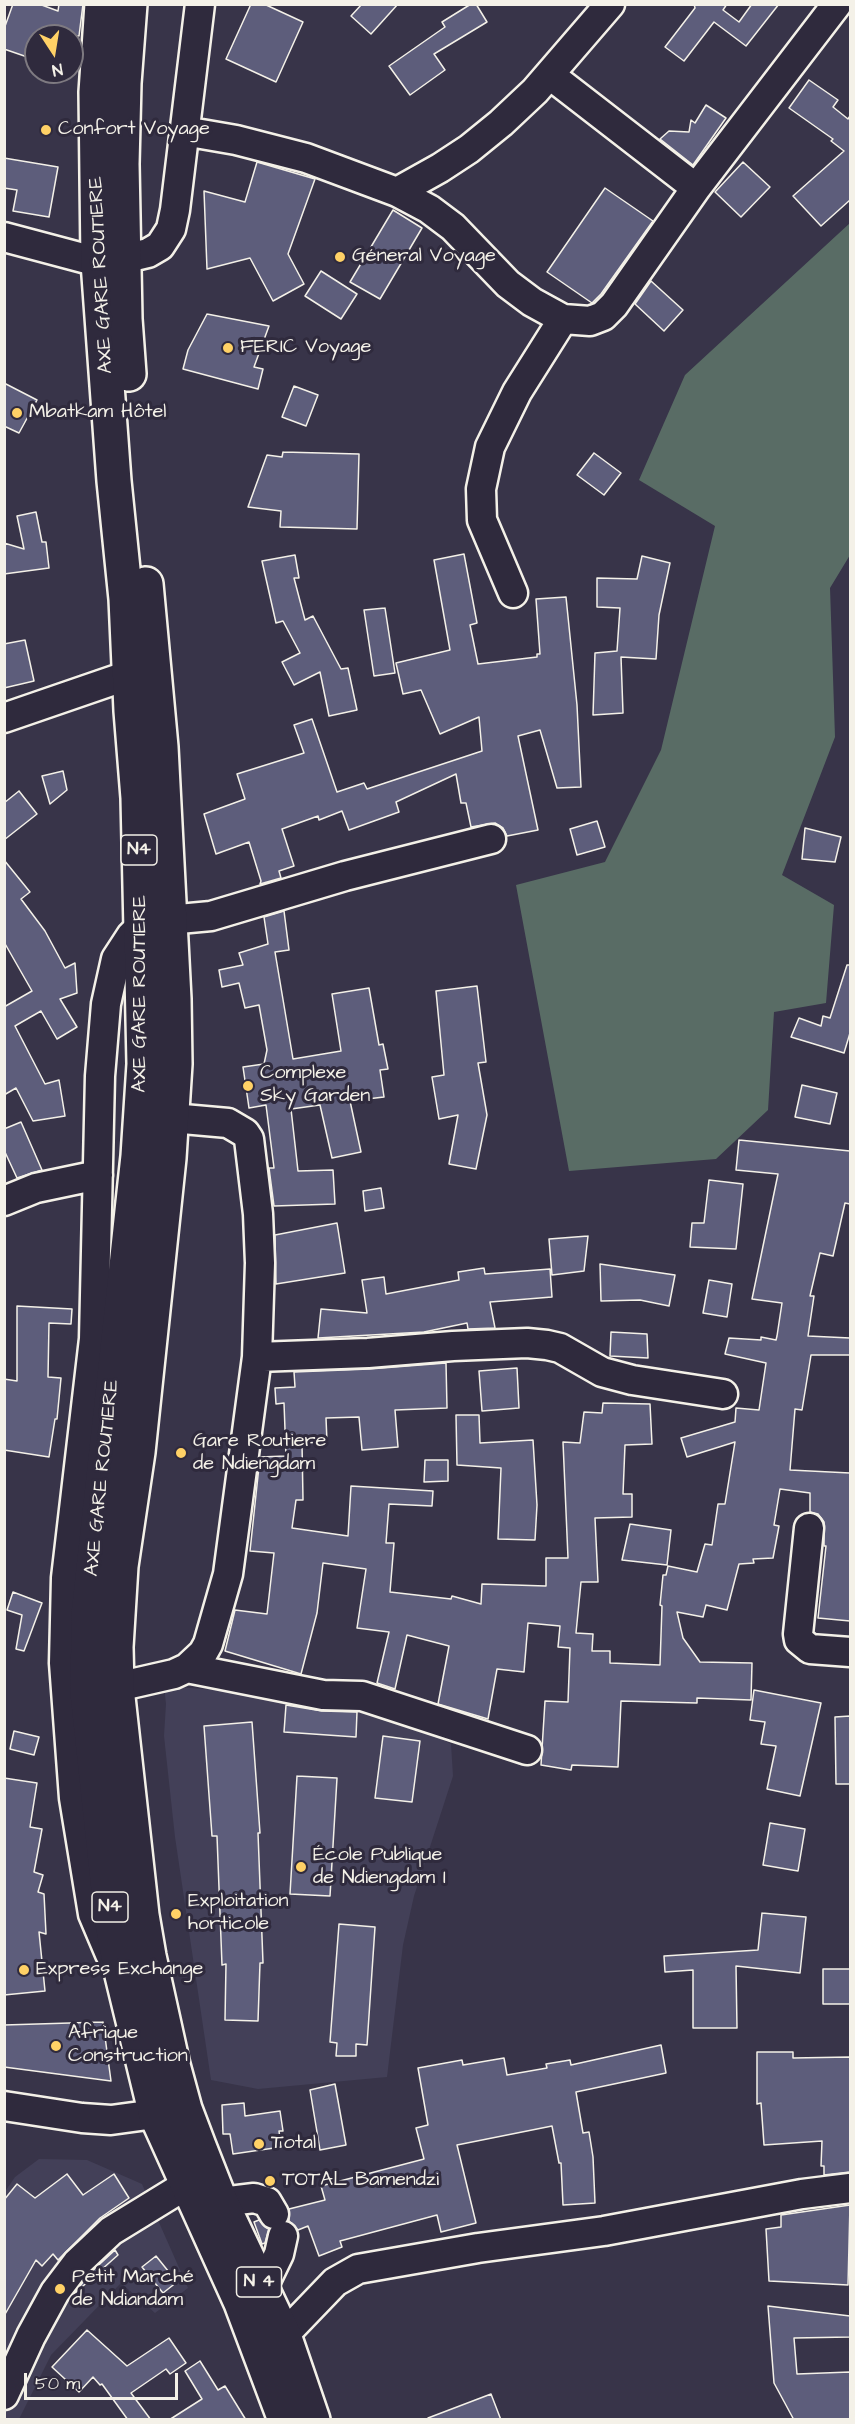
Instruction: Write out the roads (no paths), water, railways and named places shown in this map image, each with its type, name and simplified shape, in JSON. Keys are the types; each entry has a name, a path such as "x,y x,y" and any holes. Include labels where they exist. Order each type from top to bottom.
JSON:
{"highway":[{"name":"AXE GARE ROUTIERE","path":"102,4 96,92 111,261 136,474 142,673 161,747 155,923 174,999 175,1064 155,1116 169,1158 138,1452 107,1566 116,1647 102,1691"},
{"name":"AXE GARE ROUTIERE","path":"111,261 130,4"},
{"name":"N4","path":"102,1691 111,1918 120,1967 171,2112"},
{"name":"N4","path":"102,1691 146,1936 171,2055 171,2112"},
{"name":"N 4","path":"171,2112 206,2187 262,2289 284,2335 313,2420"},
{"name":"N 4","path":"206,2187 241,2303 285,2420"}],"street":[{"path":"4,237 111,261 148,253 160,246 171,229 176,200 200,4"},
{"path":"396,192 469,149 501,123 550,75 610,4"},
{"path":"184,131 236,140 306,158 396,192 429,209 453,227 508,284 532,302 563,319 590,321 603,316 614,305 696,188 837,4"},
{"path":"550,75 696,188"},
{"path":"513,593 482,520 481,489 490,447 517,392 563,319"},
{"path":"4,718 142,673"},
{"path":"120,1967 106,1947 93,1914 75,1798 64,1663 66,1578 94,1339 100,1076 106,1004 116,959 131,936 155,923 211,916 345,876 491,839"},
{"path":"102,1691 174,1674 187,1668 203,1653 208,1644 228,1574 256,1357 260,1263 251,1144 245,1133 228,1123 155,1116"},
{"path":"4,1201 36,1188 98,1175"},
{"path":"256,1357 527,1343 560,1348 602,1372 632,1380 723,1394"},
{"path":"809,1528 799,1640 810,1649 850,1652"},
{"path":"187,1668 323,1695 362,1696 527,1750"},
{"path":"4,2106 111,2120 171,2112"},
{"path":"4,2395 31,2336 55,2292 77,2263 111,2231 206,2187 267,2202 279,2225 279,2254 262,2289"},
{"path":"284,2335 335,2282 358,2270 478,2248 604,2231 802,2194 850,2188"}],"place":[{"name":"Confort Voyage","path":"46,130"},
{"name":"Géneral Voyage","path":"340,257"},
{"name":"FERIC Voyage","path":"228,348"},
{"name":"Mbatkam Hôtel","path":"17,413"},
{"name":"Complexe Sky Garden","path":"248,1086"},
{"name":"Gare Routiere de Ndiengdam","path":"181,1453"},
{"name":"École Publique de Ndiengdam I","path":"301,1867"},
{"name":"Exploitation horticole","path":"176,1914"},
{"name":"Express Exchange","path":"24,1970"},
{"name":"Afrique Construction","path":"56,2046"},
{"name":"Total","path":"259,2144"},
{"name":"TOTAL Bamendzi","path":"270,2181"},
{"name":"Petit Marché de Ndiandam","path":"60,2289"}]}
